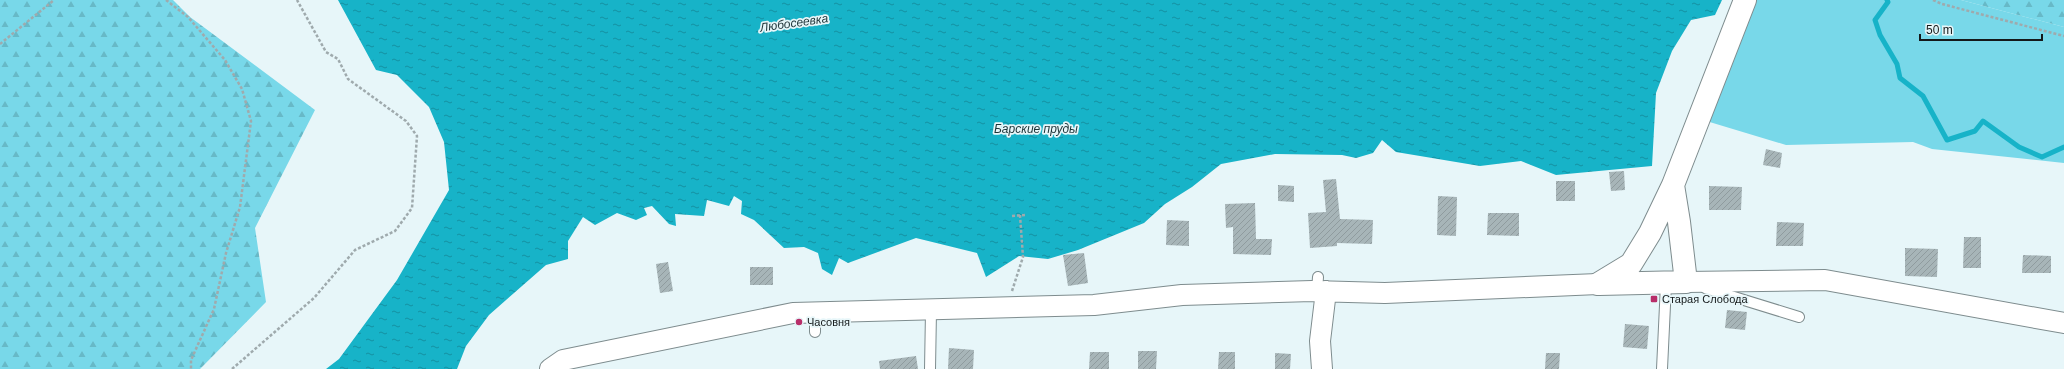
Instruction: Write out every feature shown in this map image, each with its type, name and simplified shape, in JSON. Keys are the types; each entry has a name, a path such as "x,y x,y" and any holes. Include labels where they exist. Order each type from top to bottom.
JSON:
{"street":[{"path":"1598,284 1631,264 1650,233 1673,185 1745,0"},
{"path":"1673,185 1679,222 1676,283"},
{"path":"1631,264 1643,284"},
{"path":"550,369 563,360 793,313 815,322 931,311 1094,305 1182,295 1320,286 1385,293 1598,284 1825,280 2064,323"},
{"path":"1320,286 1320,341 1322,369"}],"lane":[{"path":"1662,369 1676,283 1799,317"},
{"path":"930,369 931,311"}],"path":[{"path":"0,44 54,0"},
{"path":"166,0 188,17 225,60 242,89 251,121 240,207 226,253 214,309 191,360 191,369"},
{"path":"232,369 314,298 355,250 395,231 412,208 417,136 406,122 348,79 338,60 326,52 296,0"},
{"path":"1933,0 1942,4 2064,36"},
{"path":"1011,308 1012,288 1023,256 1020,215"},
{"path":"1012,216 1025,215"}],"green space":[{"path":"0,0 173,0 190,17 315,110 255,228 266,302 200,369 0,369"},
{"path":"1755,0 1961,0 2064,27 2064,163 1932,149 1913,142 1786,145 1703,120"},
{"path":"1961,0 2064,0 2064,27"}],"water":[{"name":"Барские пруды","path":"338,0 1722,0 1715,15 1691,20 1672,51 1656,93 1652,166 1556,175 1521,161 1480,166 1396,152 1382,140 1373,153 1356,158 1342,155 1275,154 1221,164 1192,187 1165,204 1144,223 1078,250 1048,259 1019,256 986,277 977,253 916,238 848,263 839,258 832,275 822,269 818,253 804,247 784,248 754,220 741,214 742,201 734,196 729,206 707,200 704,216 675,214 676,226 669,224 652,206 644,208 647,215 636,220 617,213 595,225 583,217 568,241 568,259 546,265 489,315 466,346 457,369 326,369 339,359 397,280 449,190 444,142 429,107 397,75 376,70"}],"building":[{"path":"1766,149 1782,153 1780,168 1763,165"},
{"path":"1624,171 1625,190 1611,191 1609,172"},
{"path":"1336,179 1340,219 1373,220 1372,244 1337,243 1337,246 1310,248 1308,213 1326,212 1323,180"},
{"path":"1556,181 1575,181 1575,201 1556,201"},
{"path":"1278,185 1294,186 1294,202 1278,201"},
{"path":"1709,186 1742,187 1741,210 1709,210"},
{"path":"1438,196 1457,197 1456,236 1437,235"},
{"path":"1255,203 1256,239 1272,239 1271,255 1233,254 1233,227 1226,228 1225,204"},
{"path":"1488,213 1519,213 1519,236 1487,235"},
{"path":"1167,220 1189,221 1189,246 1166,245"},
{"path":"1777,222 1804,223 1803,246 1776,246"},
{"path":"1964,237 1981,237 1981,268 1963,268"},
{"path":"1905,248 1938,249 1937,277 1905,276"},
{"path":"1084,253 1088,283 1068,286 1063,255"},
{"path":"2023,255 2051,256 2051,273 2022,273"},
{"path":"668,262 673,291 660,293 656,264"},
{"path":"750,267 773,267 773,285 750,285"},
{"path":"1727,310 1747,312 1745,330 1725,328"},
{"path":"1625,324 1649,326 1647,349 1623,347"},
{"path":"949,348 974,350 973,369 948,369"},
{"path":"1138,351 1157,351 1156,369 1138,369"},
{"path":"1090,352 1109,352 1109,369 1089,369"},
{"path":"1219,352 1235,352 1235,369 1218,369"},
{"path":"1275,353 1291,354 1290,369 1275,369"},
{"path":"1546,353 1560,353 1559,369 1545,369"},
{"path":"916,356 918,369 880,369 879,361"}],"waterway":[{"name":"Любосеевка","path":"1887,0 1888,2 1875,20 1880,35 1897,64 1900,78 1923,96 1947,140 1975,131 1983,121 2019,147 2042,157 2064,147"}],"place":[{"name":"Старая Слобода","path":"1654,299"},
{"name":"Часовня","path":"799,322"}]}
